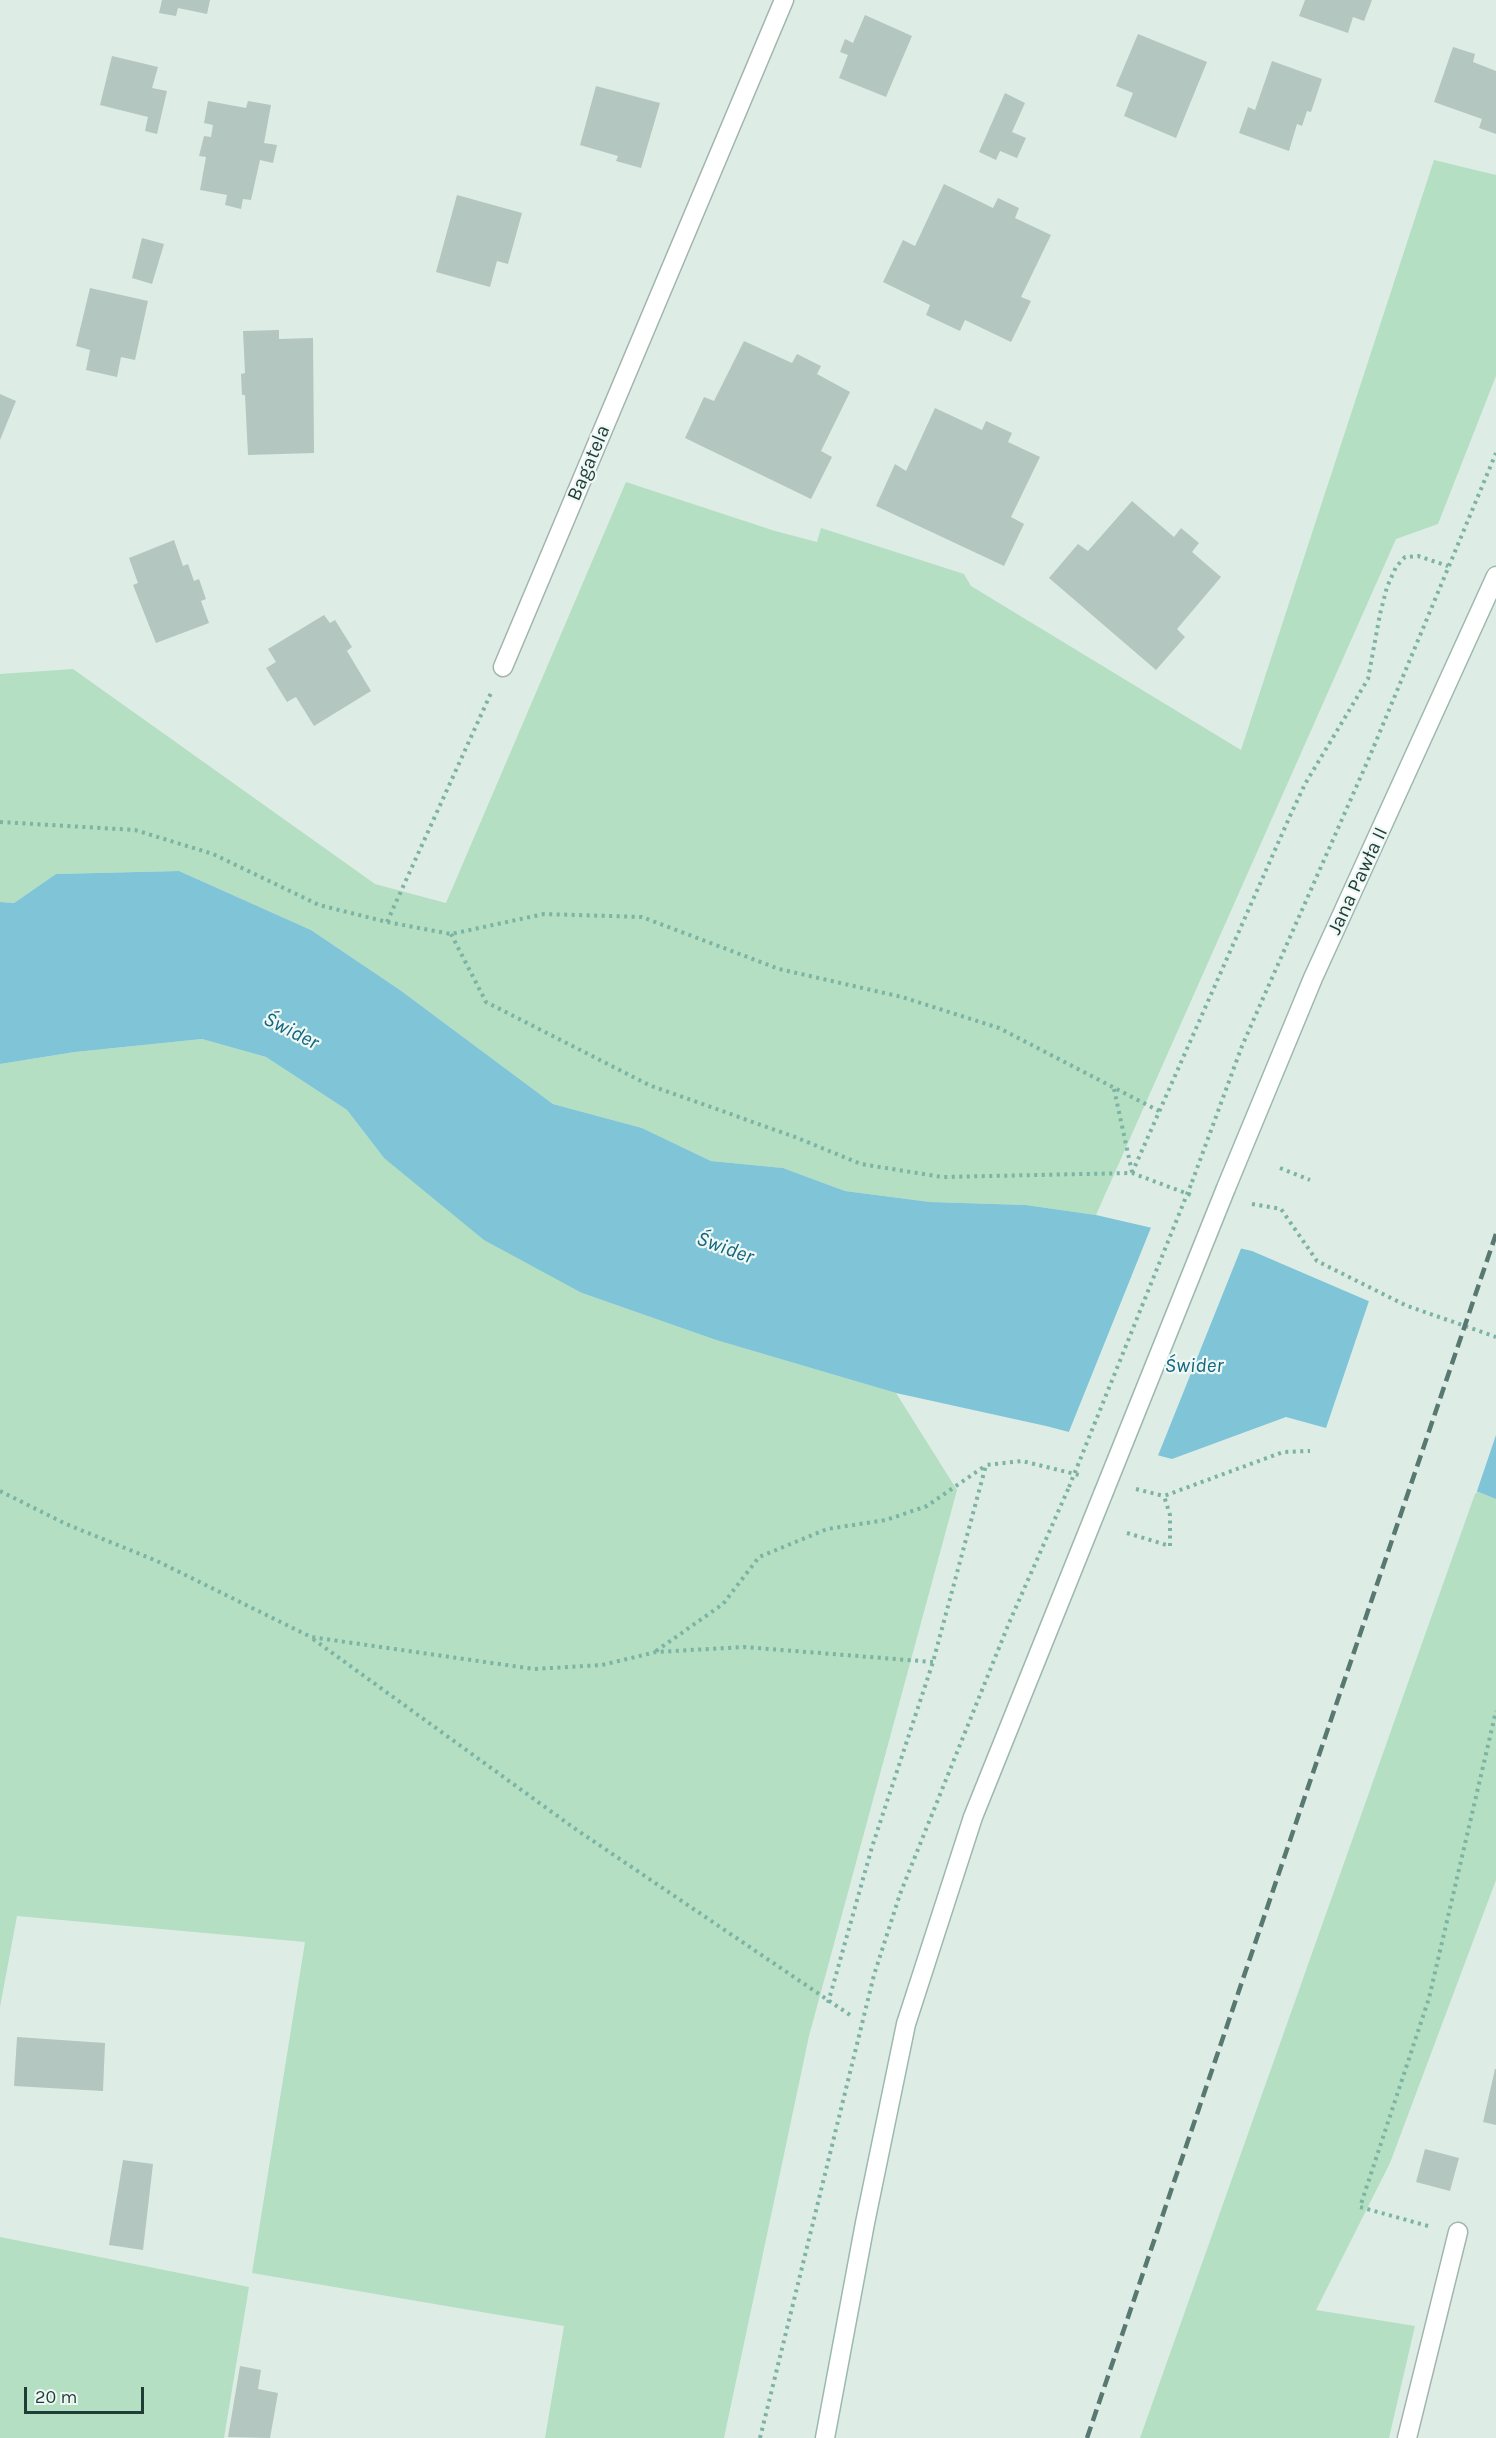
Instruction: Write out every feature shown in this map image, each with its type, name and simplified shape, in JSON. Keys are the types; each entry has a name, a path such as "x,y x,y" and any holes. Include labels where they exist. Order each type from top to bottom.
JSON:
{"main road":[{"name":"Bagatela","path":"503,667 784,0"},
{"name":"Jana Pawła II","path":"825,2438 865,2223 906,2024 973,1817 1313,978 1496,576"},
{"path":"1407,2438 1458,2232"}],"path":[{"path":"1070,1487 1192,1182 1242,1046 1369,758 1496,453"},
{"path":"1132,1173 1305,784 1368,679 1380,614 1387,587 1396,567 1405,557 1418,556 1448,566"},
{"path":"387,922 503,667"},
{"path":"0,822 135,830 213,854 319,905 387,922 451,934 544,914 642,917 779,969 902,997 999,1028 1159,1111"},
{"path":"451,934 486,1002 650,1085 795,1137 861,1164 942,1177 1132,1173"},
{"path":"1114,1088 1132,1173"},
{"path":"1280,1168 1310,1180"},
{"path":"1281,1209 1317,1261 1405,1305 1496,1337"},
{"path":"1132,1488 1164,1496 1283,1452 1311,1451"},
{"path":"656,1652 723,1604 759,1557 827,1529 886,1520 927,1506 986,1465 1022,1461 1089,1477"},
{"path":"828,2003 873,1847 933,1662 986,1465"},
{"path":"0,1491 66,1524 156,1561 311,1637 574,1828 828,2003 853,2017"},
{"path":"1127,1533 1170,1546 1170,1515 1164,1496"},
{"path":"311,1637 534,1669 602,1665 656,1652 744,1647 933,1662"},
{"path":"1397,2219 1360,2207 1429,1998 1496,1711"}],"green space":[{"path":"1434,160 1496,175 1496,376 1438,524 1396,539 1096,1215 1026,1205 930,1202 845,1191 783,1168 711,1161 642,1128 553,1104 400,990 311,930 179,871 56,874 14,903 0,902 0,674 73,669 375,884 446,903 626,482 775,531 817,542 821,528 964,574 971,586 1241,750"},
{"path":"202,1039 266,1057 347,1110 384,1158 582,1293 716,1340 896,1393 957,1490 809,2036 724,2438 545,2438 564,2326 252,2273 305,1942 17,1916 0,2007 0,1064 75,1052"},
{"path":"1476,1491 1496,1499 1496,1880 1390,2163 1316,2310 1415,2326 1389,2438 1140,2438"},
{"path":"0,2237 249,2287 224,2438 0,2438"}],"water":[{"name":"Świder","path":"179,871 311,930 400,990 553,1104 642,1128 711,1161 783,1168 845,1191 930,1202 1026,1205 1096,1215 1252,1251 1401,1315 1496,1351 1496,1499 1476,1491 1439,1467 1377,1442 1286,1417 1172,1459 1046,1426 896,1393 716,1340 582,1293 484,1240 384,1158 347,1110 266,1057 202,1039 75,1052 0,1064 0,902 14,903 56,874"}],"pier":[{"path":"1152,1225 1242,1246 1157,1458 1068,1434"},
{"path":"1370,1298 1496,1347 1496,1435 1476,1494 1439,1470 1421,1479 1387,1466 1376,1445 1325,1431"}],"building":[{"path":"162,0 210,0 207,14 178,8 176,16 159,13"},
{"path":"1305,0 1372,0 1364,21 1353,17 1348,33 1299,16"},
{"path":"865,15 912,36 886,97 839,78 848,55 840,52 845,39 853,43"},
{"path":"1138,34 1207,62 1176,138 1124,116 1133,93 1116,86"},
{"path":"1453,47 1475,54 1473,62 1496,71 1496,134 1479,128 1482,119 1434,102"},
{"path":"112,56 158,67 152,88 167,91 157,134 145,131 148,117 100,105"},
{"path":"1272,61 1322,79 1311,112 1307,111 1302,126 1297,124 1289,151 1239,133 1248,107 1255,110"},
{"path":"596,86 660,103 641,168 616,161 618,156 580,145"},
{"path":"1005,93 1025,103 1012,132 1026,138 1017,158 1000,151 996,160 979,152"},
{"path":"208,101 246,108 248,101 271,105 264,143 277,145 273,163 260,160 251,200 243,199 241,209 225,205 227,195 200,190 206,157 199,156 204,136 211,137 213,125 204,123"},
{"path":"944,184 993,208 998,198 1019,208 1015,218 1051,235 1021,297 1031,301 1011,342 965,320 960,331 926,315 930,305 883,282 903,240 915,246"},
{"path":"457,195 522,213 508,264 497,261 490,287 436,272"},
{"path":"142,238 164,244 152,284 132,278"},
{"path":"90,288 148,301 135,360 121,357 117,377 86,370 90,350 76,346"},
{"path":"279,330 279,339 313,338 314,453 248,455 245,395 242,395 241,374 245,373 243,331"},
{"path":"744,341 792,363 797,354 821,366 817,374 850,392 821,451 832,457 811,499 685,438 704,397 714,401"},
{"path":"0,394 16,401 0,440"},
{"path":"935,408 982,430 986,421 1012,433 1008,442 1040,457 1011,517 1024,524 1004,566 876,506 895,464 906,471"},
{"path":"1132,501 1174,537 1181,528 1199,543 1192,552 1221,577 1177,629 1185,637 1156,670 1049,578 1078,544 1088,551"},
{"path":"174,540 183,566 188,564 194,581 199,579 206,599 201,601 209,623 156,643 133,585 138,583 129,558"},
{"path":"324,615 330,623 335,620 352,647 347,651 371,691 314,726 296,697 287,702 266,668 276,662 268,649"},
{"path":"17,2037 105,2043 103,2091 14,2086"},
{"path":"1496,2069 1496,2125 1483,2122"},
{"path":"1425,2149 1459,2158 1450,2191 1416,2182"},
{"path":"123,2160 153,2164 143,2250 109,2245"},
{"path":"240,2366 261,2370 258,2389 278,2393 270,2438 228,2437"}],"railway":[{"path":"1087,2438 1496,1234"}]}
